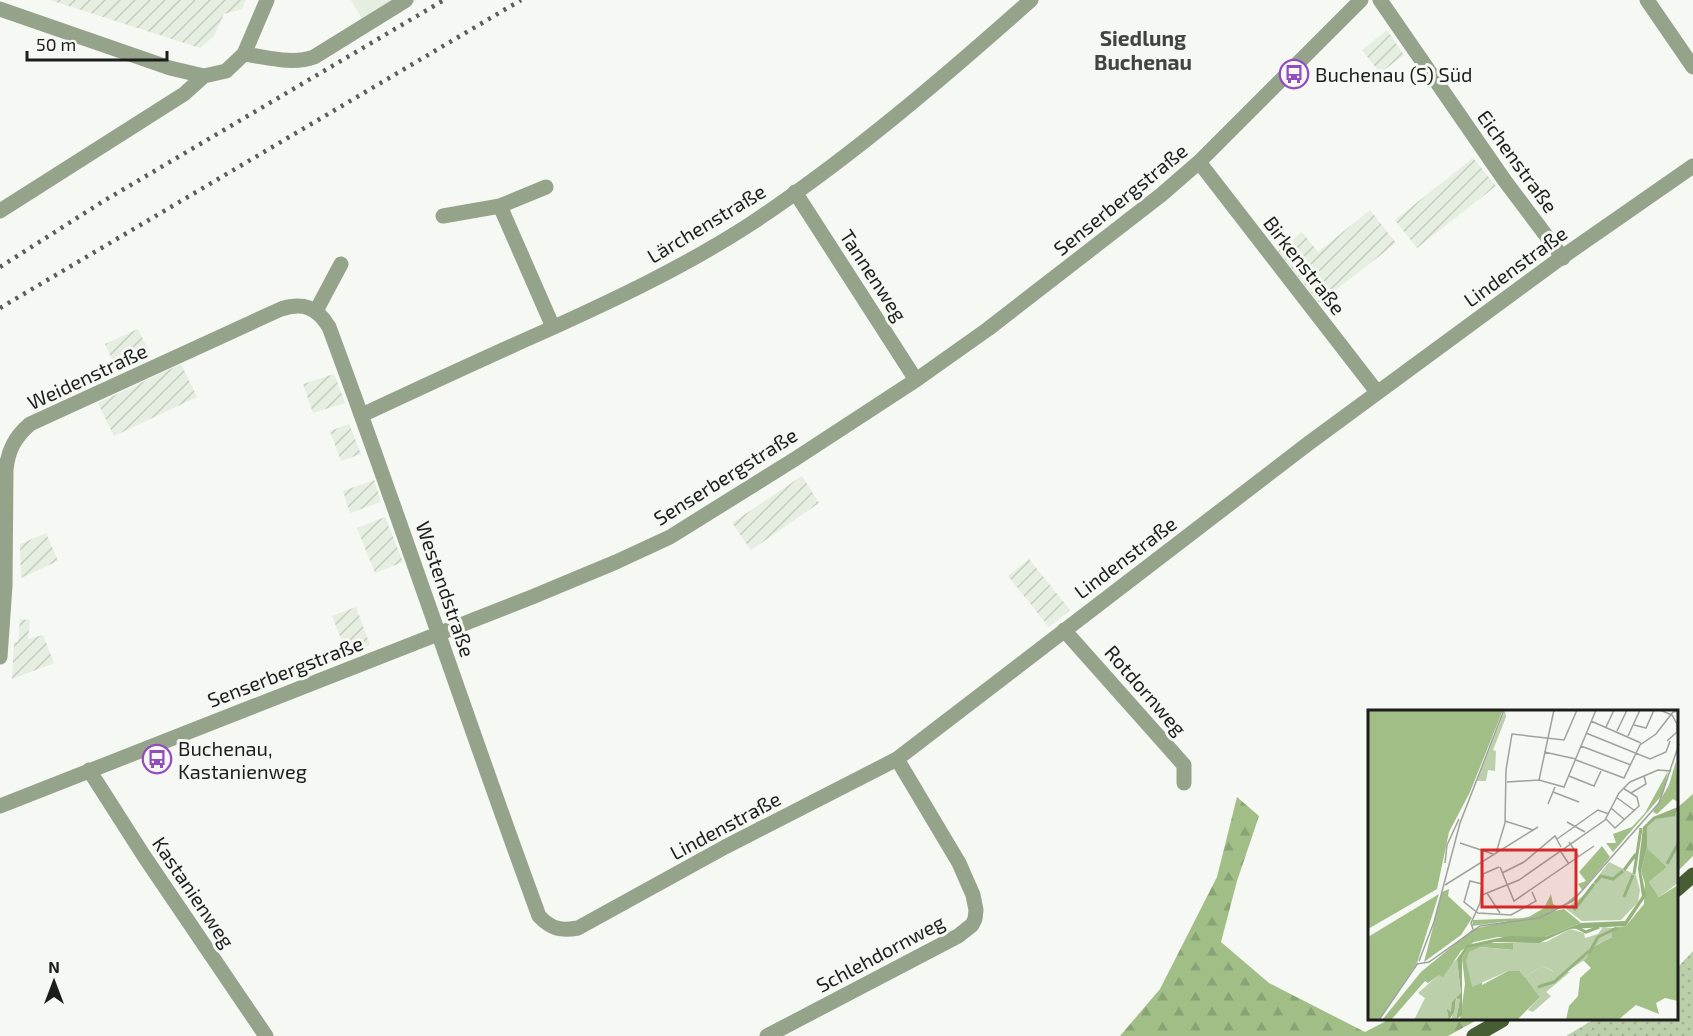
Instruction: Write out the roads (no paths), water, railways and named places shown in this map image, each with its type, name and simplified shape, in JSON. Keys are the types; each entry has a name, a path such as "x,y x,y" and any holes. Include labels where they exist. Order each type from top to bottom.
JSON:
{"main road":[{"path":"1678,890 1693,875"},
{"path":"1474,1036 1500,1021"}],"street":[{"path":"0,9 170,68 204,76 226,71 244,54 267,0"},
{"path":"244,54 295,61 305,60 314,57 406,0"},
{"name":"Lärchenstraße","path":"362,415 613,300 751,224 841,159 940,80 1031,0"},
{"name":"Senserbergstraße","path":"0,806 440,633 616,562 670,537 916,380 1054,279 1200,162 1361,0"},
{"name":"Eichenstraße","path":"1380,0 1505,181 1563,258"},
{"path":"1647,0 1693,67"},
{"path":"0,211 184,94 204,76"},
{"name":"Birkenstraße","path":"1200,162 1377,392"},
{"name":"Lindenstraße","path":"554,928 564,931 578,928 725,847 897,759 1377,392 1693,166"},
{"path":"443,216 500,206 546,187"},
{"name":"Tannenweg","path":"795,192 916,380"},
{"path":"500,206 553,327"},
{"path":"316,311 341,264"},
{"name":"Weidenstraße","path":"0,657 5,586 7,457 20,433 30,424 281,309 299,305 316,311"},
{"name":"Westendstraße","path":"316,311 329,327 362,415 440,633 487,776 539,916 546,924 554,928"},
{"name":"Rotdornweg","path":"1064,630 1184,765 1184,783"},
{"name":"Schlehdornweg","path":"766,1036 958,936 972,925 975,919 975,903 967,879 897,759"},
{"name":"Kastanienweg","path":"89,770 149,863 267,1036"}],"railway":[{"path":"0,267 102,202 444,0"},
{"path":"0,308 521,0"}],"place":[{"name":"Buchenau (S) Süd","path":"1294,74"},
{"name":"Buchenau, Kastanienweg","path":"157,759"}],"district":[{"name":"Siedlung Buchenau","path":"1143,49"}]}
